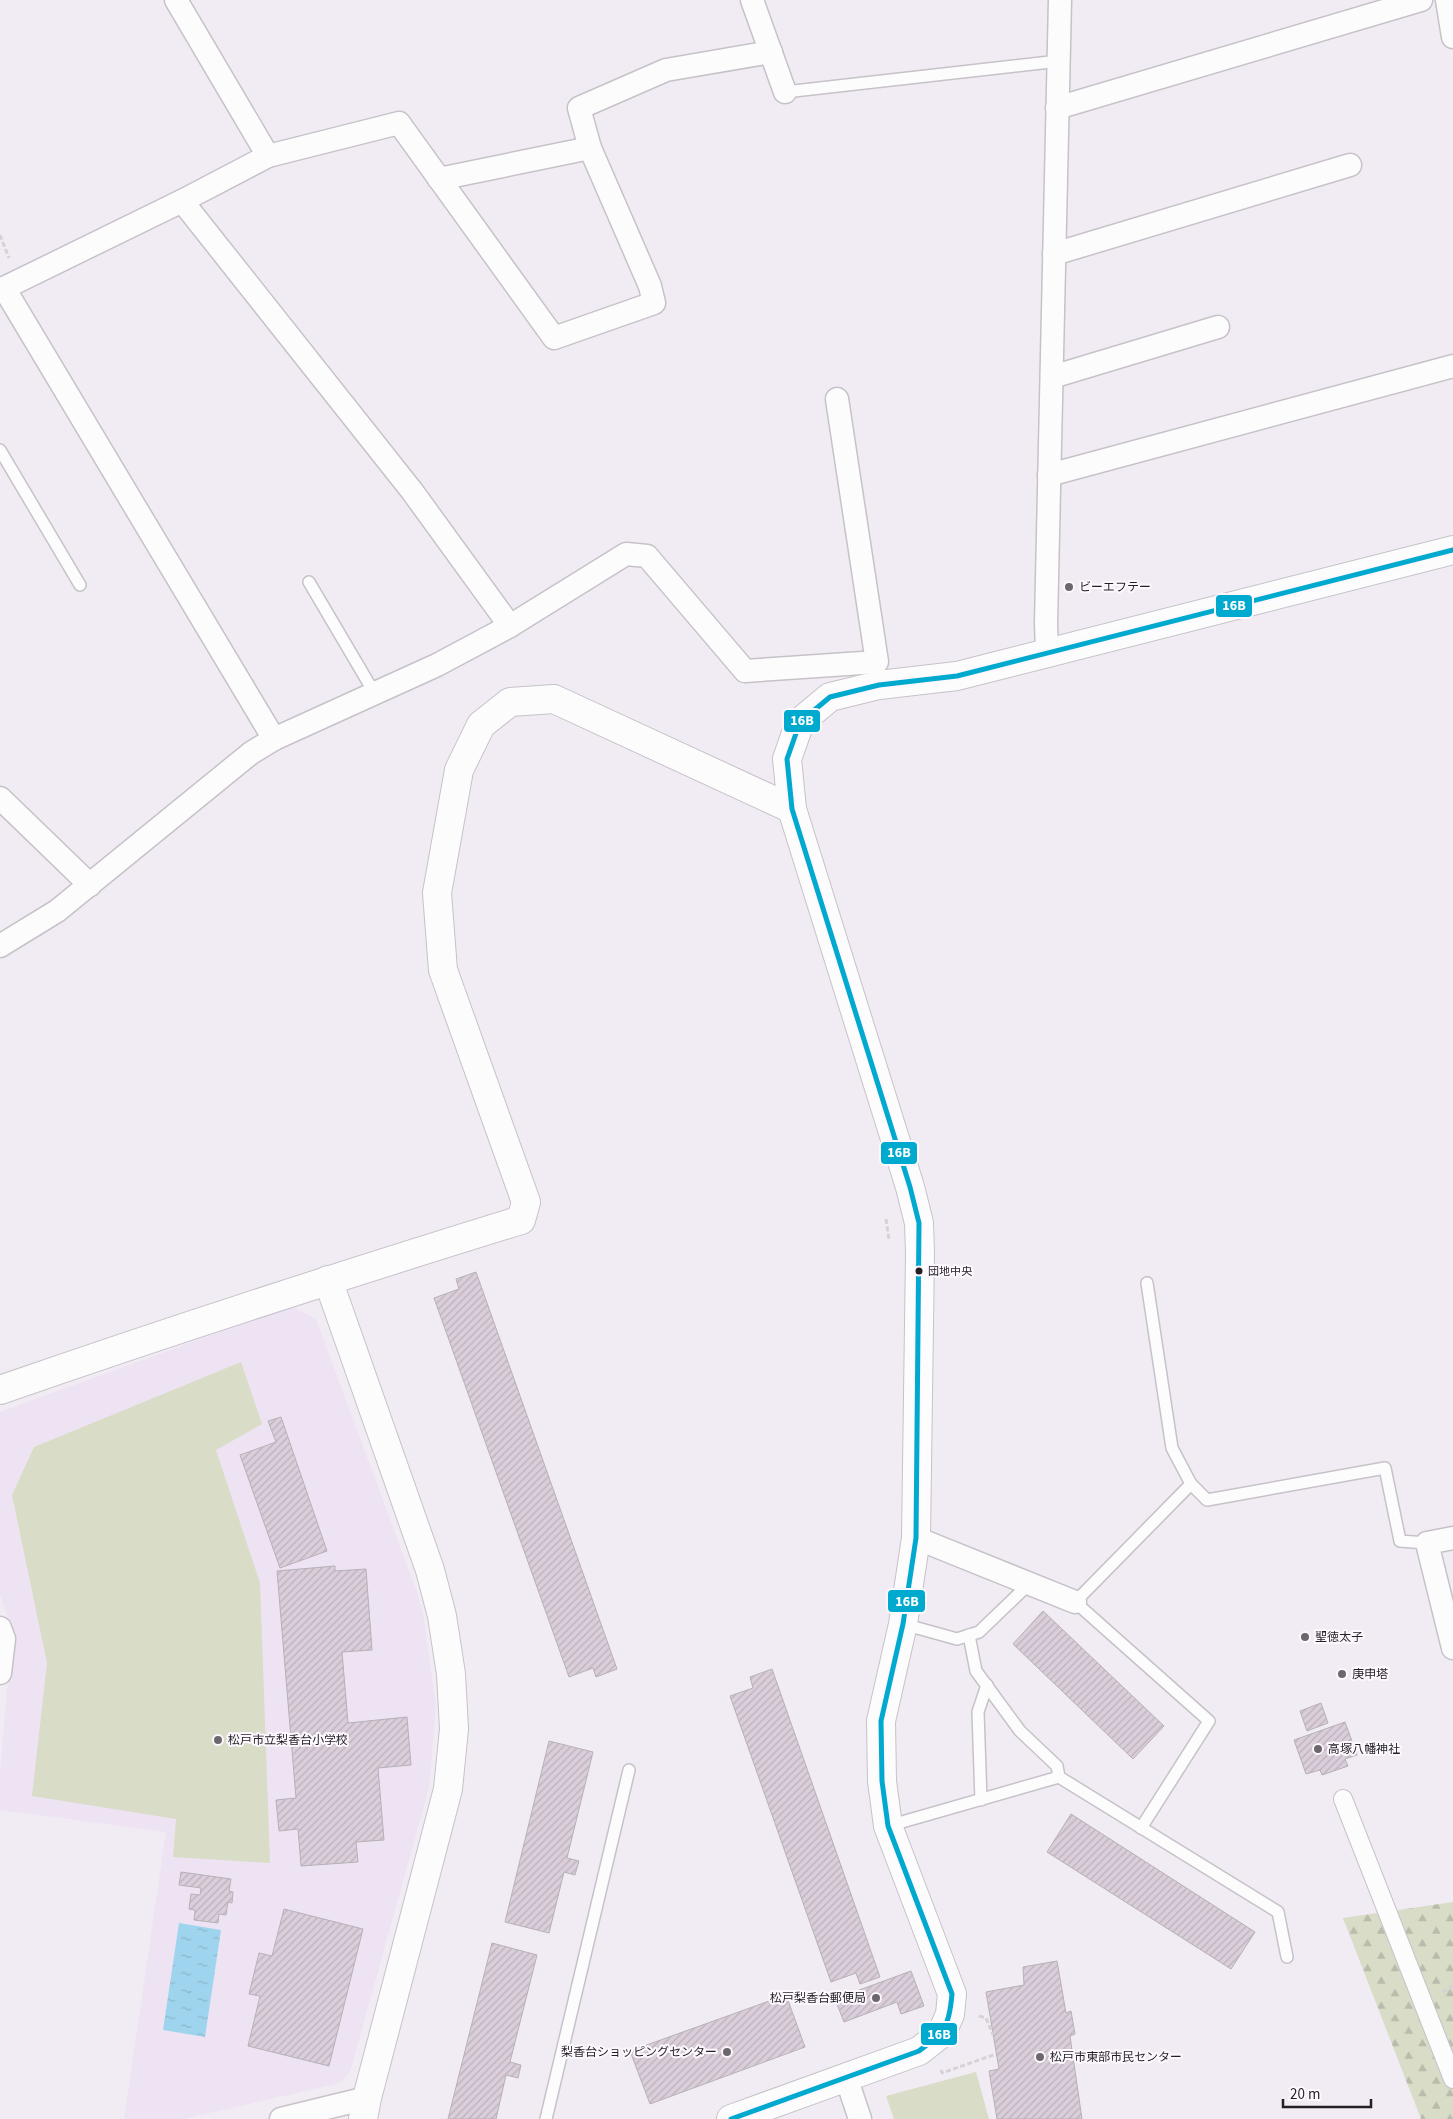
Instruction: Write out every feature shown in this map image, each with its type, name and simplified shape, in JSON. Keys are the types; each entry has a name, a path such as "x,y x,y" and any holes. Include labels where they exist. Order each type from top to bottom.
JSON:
{"street":[{"path":"176,0 268,156"},
{"path":"752,0 786,92"},
{"path":"1047,653 1049,475 1060,0"},
{"path":"1057,108 1421,0"},
{"path":"1447,0 1453,37"},
{"path":"274,739 2,289 182,201 268,156 400,123 554,338 654,303 650,286 590,148 579,108 666,70 770,52"},
{"path":"439,179 590,148"},
{"path":"1054,254 1350,165"},
{"path":"182,201 412,491 510,626"},
{"path":"1052,377 1218,327"},
{"path":"1049,475 1453,366"},
{"path":"837,399 878,673"},
{"path":"0,946 57,911 251,753 274,739 437,666 510,626 626,554 647,556 745,670 957,676 1453,550"},
{"path":"731,2119 919,2051 942,2033 950,2014 952,1994 888,1826 882,1781 882,1722 903,1624 916,1538 920,1253 918,1223 907,1178 792,809 787,759 800,722 830,697 878,673"},
{"path":"0,1390 129,1345 328,1280 521,1220 526,1202 443,970 437,893 459,770 481,725 510,702 554,699 792,809"},
{"path":"4,808 90,885"},
{"path":"281,2119 365,2109 448,1789 454,1729 451,1674 442,1616 430,1570 328,1280"},
{"path":"916,1538 1075,1602"},
{"path":"1453,1538 1428,1542 1453,1648"},
{"path":"0,1673 1,1641"},
{"path":"1343,1798 1453,2079"},
{"path":"846,2077 860,2119"}],"lane":[{"path":"786,92 1059,61"},
{"path":"0,450 80,585"},
{"path":"310,582 375,694"},
{"path":"1147,1283 1172,1448 1192,1484 1207,1500 1385,1468 1400,1541 1428,1542"},
{"path":"1141,1828 1208,1720 1075,1602 1192,1484"},
{"path":"903,1624 957,1639 979,1632 1029,1584"},
{"path":"969,1635 976,1670 1020,1731 1056,1766 1059,1776 1278,1912 1287,1957"},
{"path":"981,1800 978,1712 987,1685"},
{"path":"546,2119 629,1770"},
{"path":"888,1826 1059,1776"}],"path":[{"path":"986,2018 993,2034"},
{"path":"940,2066 942,2073 996,2054"}],"shaded area":[{"name":"松戸市立梨香台小学校","path":"291,1306 316,1319 418,1595 424,1619 436,1707 429,1788 350,2072 340,2083 184,2119 124,2119 166,1832 0,1810 0,1772 11,1641 8,1618 0,1595 0,1412"}],"green space":[{"path":"241,1362 262,1424 216,1450 260,1583 270,1863 173,1857 176,1819 32,1796 47,1663 12,1495 34,1447"},
{"path":"1453,1902 1453,2119 1421,2119 1343,1918"},
{"path":"976,2072 989,2119 894,2119 886,2096"}],"water":[{"path":"179,1923 221,1930 205,2037 163,2030"}],"building":[{"path":"476,1272 617,1669 596,1677 593,1668 569,1677 434,1298 459,1289 456,1279"},
{"path":"281,1417 327,1551 280,1568 240,1455 276,1442 268,1421"},
{"path":"335,1566 335,1571 366,1569 372,1650 342,1652 348,1723 407,1717 411,1765 378,1768 384,1840 356,1842 358,1862 301,1866 298,1829 279,1831 276,1800 296,1798 277,1571"},
{"path":"1043,1611 1164,1726 1133,1759 1013,1644"},
{"path":"772,1669 880,1977 860,1984 856,1973 831,1982 730,1696 753,1688 750,1677"},
{"path":"1321,1703 1328,1723 1307,1731 1300,1711"},
{"path":"1345,1722 1357,1755 1345,1759 1348,1766 1322,1775 1320,1770 1306,1774 1294,1740"},
{"path":"549,1741 593,1752 567,1858 579,1861 575,1875 564,1872 549,1933 505,1922"},
{"path":"1071,1814 1255,1932 1231,1969 1047,1852"},
{"path":"181,1872 231,1879 229,1891 233,1892 232,1903 228,1902 226,1915 219,1914 218,1923 194,1920 195,1910 189,1909 191,1894 200,1895 201,1888 179,1885"},
{"path":"284,1909 363,1929 329,2066 248,2046 260,1996 249,1994 259,1953 272,1956"},
{"path":"492,1943 537,1955 510,2062 521,2065 518,2078 506,2075 496,2119 448,2119"},
{"path":"1057,1961 1066,2013 1071,2011 1075,2034 1070,2036 1082,2119 997,2119 989,2071 999,2069 986,1992 1024,1985 1023,1967"},
{"path":"911,1971 924,2006 901,2014 897,2002 844,2022 835,1999"},
{"path":"786,1995 805,2047 650,2104 630,2051"}],"transit line":[{"name":"16B","path":"731,2119 919,2051 944,2028 949,2014 952,1994 888,1826 882,1781 881,1721 903,1624 916,1538 919,1223 910,1187 792,809 787,759 800,722 830,697 879,685 957,676 1453,550"}],"place":[{"name":"ビーエフテー","path":"1069,587"},
{"name":"団地中央","path":"919,1271"},
{"name":"聖徳太子","path":"1305,1637"},
{"name":"庚申塔","path":"1342,1674"},
{"name":"松戸市立梨香台小学校","path":"218,1740"},
{"name":"高塚八幡神社","path":"1318,1749"},
{"name":"松戸梨香台郵便局","path":"876,1998"},
{"name":"梨香台ショッピングセンター","path":"727,2052"},
{"name":"松戸市東部市民センター","path":"1040,2057"}]}
